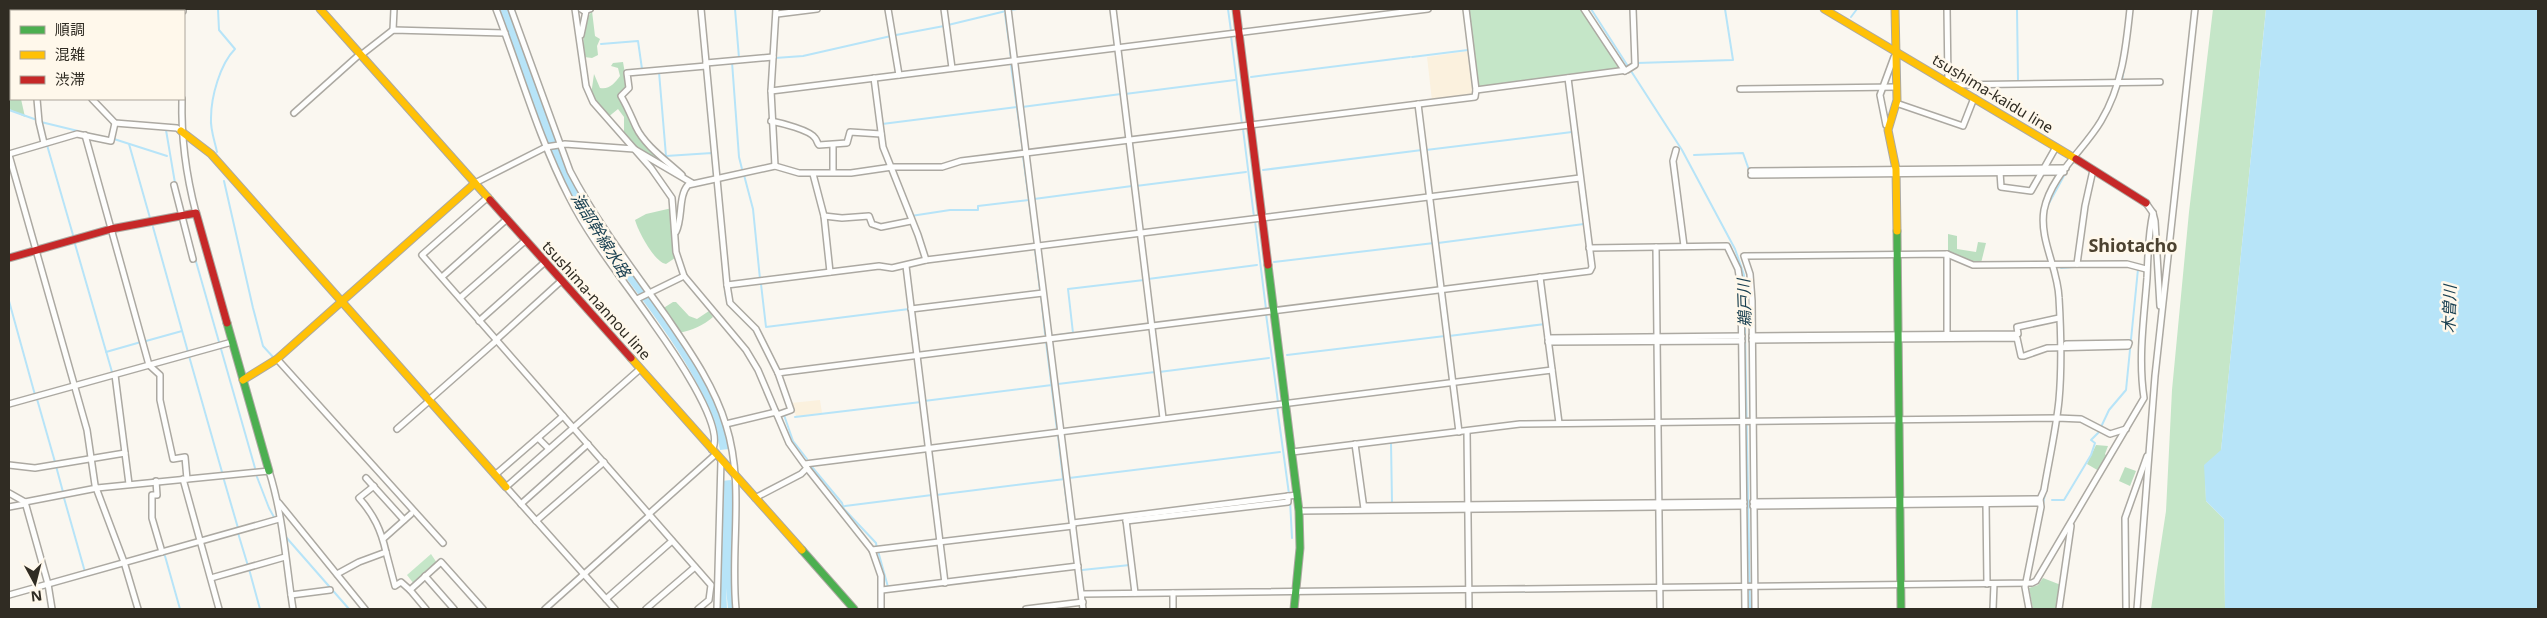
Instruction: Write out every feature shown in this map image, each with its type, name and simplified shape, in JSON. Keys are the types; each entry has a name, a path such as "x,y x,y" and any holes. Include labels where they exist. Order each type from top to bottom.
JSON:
{"street":[{"name":"tsushima-nannou line","path":"320,9 854,609"},
{"path":"393,30 394,9"},
{"path":"496,9 547,147 570,199 686,370 701,398 714,435 716,455 713,585 717,609"},
{"path":"511,9 570,170 590,208 699,366 726,424 735,476 736,609"},
{"path":"575,9 586,86 592,102 652,168 672,198 676,252 684,276 746,350 758,370 789,443 872,550 879,565 882,590 881,609"},
{"path":"580,38 586,9"},
{"path":"701,9 730,303 756,329 778,373 791,410 726,424"},
{"path":"775,166 771,121 771,91 776,12 817,9"},
{"path":"888,9 899,74"},
{"path":"944,9 952,68"},
{"path":"1008,9 1083,609"},
{"path":"1112,9 1163,418"},
{"path":"1236,9 1299,511 1300,548 1294,609"},
{"path":"771,91 1428,9"},
{"path":"676,232 681,219 685,188 692,183 775,166 814,174 851,173 892,167 942,167 961,161 1475,97 1476,90 1466,9"},
{"path":"1584,9 1626,70"},
{"path":"1476,90 1626,70 1635,65 1633,9"},
{"name":"tsushima-kaidu line","path":"1824,9 1895,54 1950,84 2073,157 2146,204"},
{"path":"1896,9 1895,54 1897,88 1896,103 1888,130 1896,171 1901,609"},
{"path":"1947,9 1950,84 2160,82"},
{"path":"2029,609 2026,584 2057,418 2062,347 2059,297 2053,265 2044,234 2043,220 2046,204 2065,170 2073,157 2100,124 2121,82 2130,9"},
{"path":"2137,609 2161,322 2195,9"},
{"path":"294,113 361,54 393,30 505,33"},
{"path":"1886,125 1880,98 1895,54"},
{"path":"692,183 652,147 636,126 634,117 621,96 629,88 627,73 773,56"},
{"path":"874,78 883,147 926,260"},
{"path":"778,373 1590,271 1592,267 1590,248 1568,78"},
{"path":"1740,89 1897,88"},
{"path":"1896,103 1963,126 1974,98"},
{"path":"37,100 39,122 44,143"},
{"path":"93,100 115,123 177,128 211,154 614,609"},
{"path":"182,100 181,131 188,185 279,503 279,519 293,609"},
{"path":"1418,104 1459,432"},
{"path":"771,121 796,126 801,132 814,137 819,145 847,143 850,132 881,134"},
{"path":"115,123 111,141 78,134 9,154 87,430 97,488 124,562 138,609"},
{"path":"85,135 149,365 160,375 160,400 173,459 185,458 185,479 219,609"},
{"path":"244,380 276,359 475,182 547,147 560,144 634,149 692,183"},
{"path":"832,145 833,172"},
{"path":"2000,172 2001,187 2031,191 2056,147"},
{"path":"1676,150 1673,161 1684,246"},
{"path":"1896,171 2000,172 2043,170"},
{"path":"1751,173 2065,170"},
{"path":"2077,264 2085,206 2093,170"},
{"path":"814,174 824,216 830,272"},
{"path":"727,285 878,266 892,268 926,260 1037,245 1580,178"},
{"path":"174,186 193,260"},
{"path":"488,197 422,255 672,541 713,585"},
{"path":"2146,204 2153,213 2161,322"},
{"path":"9,258 111,229 196,213"},
{"path":"1082,594 2026,584 2036,580 2071,525 2144,398 2141,354 2146,269 2153,213"},
{"path":"824,216 842,218 869,216 872,224 881,227 911,221"},
{"path":"442,277 507,219"},
{"path":"460,298 526,240"},
{"path":"1590,248 1727,246 1738,269 1741,282 1742,338 1753,504 1750,587 1746,609"},
{"path":"1656,247 1660,609"},
{"path":"1755,609 1750,587 1744,504 1752,338 1751,290 1744,256 1947,254 1972,265 2127,264 2146,269"},
{"path":"1947,254 1947,334"},
{"path":"479,321 545,262"},
{"path":"906,266 945,583"},
{"path":"638,299 648,292 684,276"},
{"path":"1540,277 1559,423"},
{"path":"396,429 561,281"},
{"path":"911,309 1043,293"},
{"path":"1898,337 1947,334 2018,334 2017,327 2059,318"},
{"path":"1548,340 1742,338"},
{"path":"1752,338 2016,338 2021,356 2047,348 2128,346 2129,343 2066,344 2062,347"},
{"path":"9,404 232,342"},
{"path":"276,359 443,543"},
{"path":"506,487 640,369"},
{"path":"755,498 801,474 806,466 928,447 1552,370"},
{"path":"115,375 129,484"},
{"path":"495,475 563,416"},
{"path":"1292,452 1520,424 2057,418 2081,419 2110,434 2127,428"},
{"path":"1467,431 1469,609"},
{"path":"538,438 549,449"},
{"path":"521,504 588,444"},
{"path":"1356,444 1364,508"},
{"path":"2126,609 2125,518 2149,451"},
{"path":"9,465 36,468 125,453"},
{"path":"549,608 716,455"},
{"path":"536,521 604,462"},
{"path":"9,507 97,488 269,471"},
{"path":"366,478 404,520"},
{"path":"156,481 157,495 152,495 152,518 162,552"},
{"path":"374,486 360,498 374,515 383,539 395,586 401,582 426,609"},
{"path":"9,493 25,503 48,584 52,609"},
{"path":"872,550 1126,519 1297,495"},
{"path":"1900,502 1986,503 2040,501"},
{"path":"1753,504 2040,501"},
{"path":"279,503 365,609"},
{"path":"1986,503 1987,584"},
{"path":"1299,511 1364,508 1744,504"},
{"path":"383,539 411,514"},
{"path":"9,595 279,519"},
{"path":"1126,519 1136,593"},
{"path":"2059,609 2071,525"},
{"path":"606,599 672,541"},
{"path":"337,574 359,562 386,552"},
{"path":"211,578 285,557"},
{"path":"410,590 441,562 479,608"},
{"path":"882,590 1078,566"},
{"path":"646,609 695,567"},
{"path":"425,576 454,609"},
{"path":"1994,584 1994,609"},
{"path":"698,609 709,600 713,585"},
{"path":"291,595 330,590"},
{"path":"1173,593 1173,609"},
{"path":"1028,609 1083,602"}],"shaded area":[{"path":"1468,51 1473,95 1432,101 1427,57"},
{"path":"820,400 822,413 796,416 791,403"}],"green space":[{"path":"1468,9 1581,9 1620,68 1480,87 1478,85"},
{"path":"2213,9 2266,9 2221,451 2205,465 2206,501 2224,519 2225,609 2151,609 2166,511 2172,390 2189,212"},
{"path":"592,11 595,36 600,39 597,46 598,55 592,58 584,57 583,45 586,22"},
{"path":"623,62 627,85 618,94 632,116 634,125 666,164 634,147 624,137 624,117 618,109 607,118 591,95 594,74 600,88 609,87 620,76 618,68 611,66 613,63"},
{"path":"10,100 21,100 25,117 9,109"},
{"path":"672,208 675,258 666,264 661,262 652,252 639,231 635,220 646,214"},
{"path":"1948,234 1957,236 1957,249 1976,252 1978,242 1986,243 1981,263 1972,263 1948,252"},
{"path":"676,302 689,316 697,319 709,311 713,317 697,327 679,333 662,309"},
{"path":"2096,445 2108,446 2105,454 2107,457 2099,471 2087,464"},
{"path":"2125,467 2136,471 2130,486 2119,481"},
{"path":"431,554 437,563 414,584 407,575"},
{"path":"2043,578 2061,585 2057,609 2033,609 2029,588 2038,585"}],"water":[{"name":"海部幹線水路","path":"499,9 509,9 553,134 563,159 587,206 605,235 690,352 707,383 721,415 729,449 720,450 712,418 698,386 681,355 577,206 554,159 534,109"},
{"name":"木曽川","path":"2266,9 2538,9 2538,609 2225,609 2224,519 2206,501 2204,465 2221,450"},
{"path":"731,480 736,512 733,577 734,609 728,609 726,588 727,609 720,609 721,481"}],"waterway":[{"path":"217,152 211,127 211,110 217,81 225,63 235,49 219,30 218,9"},
{"path":"735,9 739,58"},
{"path":"1011,10 1017,9"},
{"path":"1228,9 1231,31"},
{"name":"鵜戸川","path":"1591,9 1682,150 1735,249 1744,275 1750,609"},
{"path":"1637,63 1733,60 1725,9"},
{"path":"1851,17 1857,9"},
{"path":"2017,9 2018,80"},
{"path":"948,25 1006,11"},
{"path":"1005,14 1009,42"},
{"path":"896,35 944,26"},
{"path":"775,58 803,56 891,36"},
{"path":"1231,36 1242,124"},
{"path":"601,44 638,41 642,69"},
{"path":"1010,50 1011,58"},
{"path":"1412,57 1468,50"},
{"path":"2115,97 2122,80 2127,51"},
{"path":"1251,77 1410,57"},
{"path":"732,62 739,157 742,169"},
{"path":"1011,65 1023,151"},
{"path":"659,72 666,156 712,153 714,176"},
{"path":"1125,94 1235,80"},
{"path":"2074,86 2114,85"},
{"path":"1022,107 1121,94"},
{"path":"882,124 1017,107"},
{"path":"9,110 37,120"},
{"path":"41,122 78,131"},
{"path":"1243,129 1254,217"},
{"path":"166,130 175,183"},
{"path":"82,132 107,138"},
{"path":"1426,150 1572,132"},
{"path":"114,139 167,156"},
{"path":"129,144 150,218"},
{"path":"47,145 73,235"},
{"path":"1263,170 1422,150"},
{"path":"1694,155 1743,153 1749,170"},
{"path":"1023,156 1035,244"},
{"path":"1136,186 1246,172"},
{"path":"2048,205 2065,174"},
{"path":"744,175 753,209 760,279"},
{"path":"224,181 263,346 273,357"},
{"path":"715,181 726,298"},
{"path":"1034,199 1132,186"},
{"path":"911,216 950,210 978,210 978,206 1029,200"},
{"path":"1255,221 1266,309"},
{"path":"1438,243 1584,224"},
{"path":"153,227 188,352"},
{"path":"1274,262 1434,243"},
{"path":"75,244 112,372"},
{"path":"1035,249 1040,290"},
{"path":"195,258 219,342"},
{"path":"1148,279 1257,265"},
{"path":"2056,267 2058,277"},
{"path":"2061,268 2074,267"},
{"path":"2101,427 2109,410 2126,390 2138,269"},
{"path":"1052,336 1073,333 1068,289 1144,280"},
{"path":"761,284 766,327 909,309"},
{"path":"1041,295 1045,334"},
{"path":"9,301 35,395"},
{"path":"1266,314 1278,402"},
{"path":"1449,336 1545,324"},
{"path":"146,341 182,331"},
{"path":"1287,355 1445,336"},
{"path":"106,352 141,342"},
{"path":"1046,342 1057,430"},
{"path":"221,349 255,468"},
{"path":"189,356 222,472"},
{"path":"1159,372 1269,358"},
{"path":"1058,384 1155,372"},
{"path":"924,401 1052,385"},
{"path":"37,399 55,462"},
{"path":"795,417 921,402"},
{"path":"1277,406 1289,494"},
{"path":"784,415 793,441 807,459"},
{"path":"2052,500 2064,500 2091,455 2095,443 2091,440 2100,431"},
{"path":"1058,435 1063,479"},
{"path":"1391,442 1392,503"},
{"path":"1069,478 1280,452"},
{"path":"56,466 63,492"},
{"path":"812,467 842,503 844,509 876,543 877,549"},
{"path":"257,477 275,519"},
{"path":"936,495 1065,479"},
{"path":"224,480 238,528"},
{"path":"1064,481 1069,520"},
{"path":"2043,504 2045,494"},
{"path":"845,506 932,495"},
{"path":"64,498 85,572"},
{"path":"1183,512 1286,499"},
{"path":"1290,500 1292,538"},
{"path":"1306,508 1362,508"},
{"path":"1076,525 1124,519"},
{"path":"238,533 248,566"},
{"path":"285,536 349,609"},
{"path":"166,553 177,550"},
{"path":"878,551 888,587"},
{"path":"142,560 161,555"},
{"path":"165,556 180,609"},
{"path":"1082,570 1130,565"},
{"path":"249,569 260,609"},
{"path":"1472,592 1656,590"}],"traffic: fast":[{"path":"1897,231 1901,609"},
{"path":"1268,265 1299,511 1300,548 1294,609"},
{"path":"227,323 269,471"},
{"path":"802,550 854,609"}],"traffic: slow":[{"path":"320,9 490,200"},
{"path":"1824,9 2076,159"},
{"path":"1895,9 1897,100 1888,130 1896,169 1897,231"},
{"path":"181,131 211,154 506,487"},
{"path":"243,380 277,359 475,183"},
{"path":"631,358 802,550"}],"traffic: jam":[{"path":"1236,9 1268,265"},
{"path":"2076,159 2146,203"},
{"path":"490,200 631,358"},
{"path":"9,258 111,229 196,213 227,323"}],"district":[{"name":"Shiotacho","path":"2133,245"}]}
